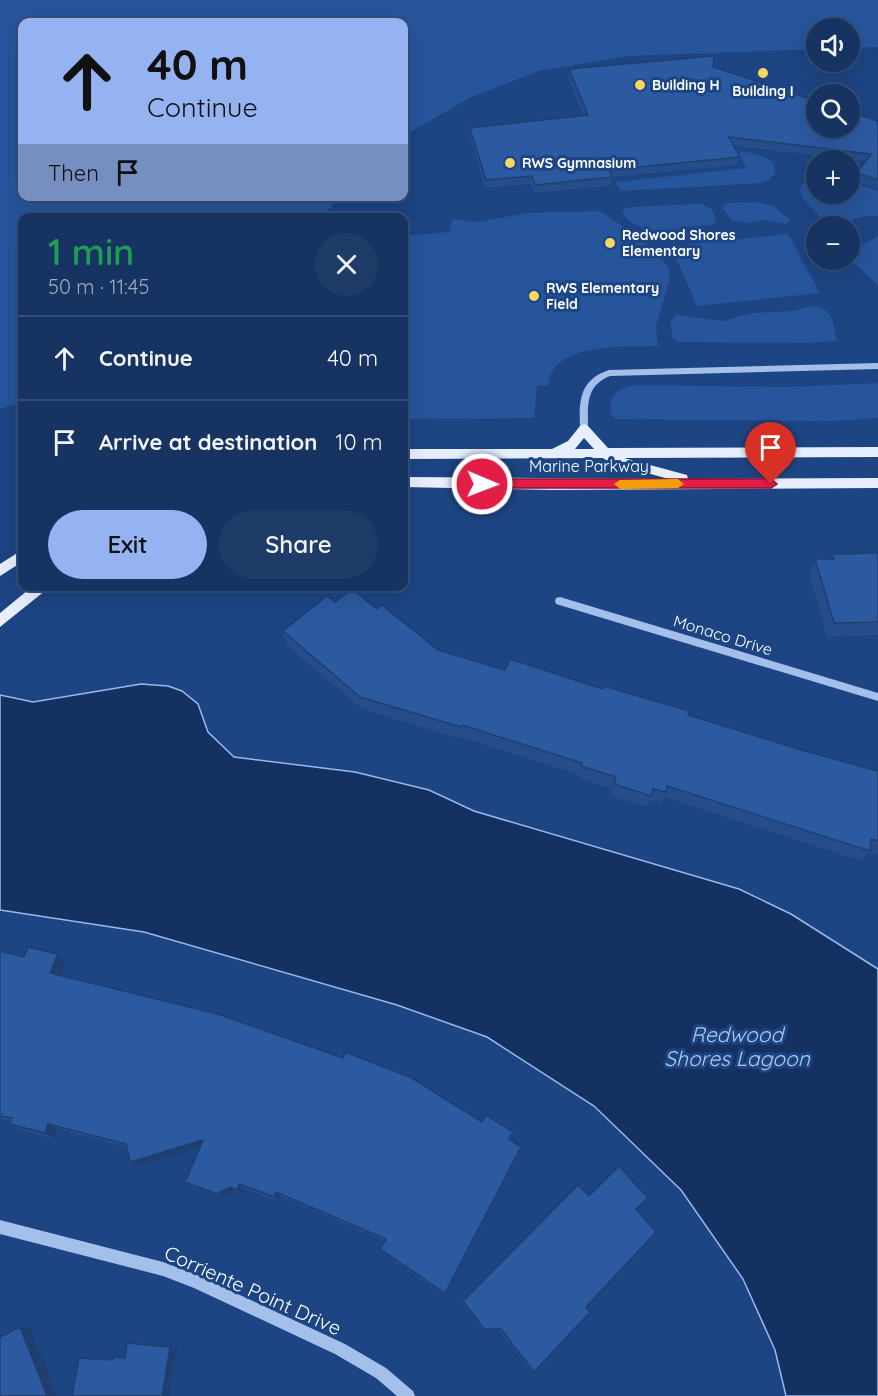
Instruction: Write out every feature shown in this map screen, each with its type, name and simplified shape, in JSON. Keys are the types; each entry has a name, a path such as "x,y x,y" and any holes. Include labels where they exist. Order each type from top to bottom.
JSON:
{"main road":[{"path":"553,453 573,444 584,429 605,453 632,467 703,484 878,483"},
{"name":"Marine Parkway","path":"408,454 878,453"},
{"name":"Marine Parkway","path":"408,482 703,484"},
{"path":"0,571 18,558"},
{"path":"0,621 38,591"}],"street":[{"path":"584,429 587,388 598,378 609,373 878,366"},
{"name":"Monaco Drive","path":"561,601 878,697"},
{"name":"Corriente Point Drive","path":"0,1227 163,1269 197,1282 340,1349 381,1373 408,1396"}],"shaded area":[{"path":"0,0 878,0 878,47 860,48 860,18 806,18 806,49 628,56 539,71 469,98 408,134 408,18 18,18 18,201 336,201 326,213 18,213 18,403 0,409"},
{"path":"738,151 757,154 770,160 774,163 775,173 769,180 761,183 620,191 616,182 746,168"},
{"path":"806,182 806,201 800,189"},
{"path":"860,185 878,191 878,216 819,216 808,204 860,204"},
{"path":"758,202 773,206 790,220 786,224 766,220 747,223 731,220 722,207 728,203"},
{"path":"700,204 711,208 716,219 713,225 682,227 657,237 631,222 622,213 625,208 632,207"},
{"name":"RWS Elementary Field","path":"600,211 643,240 668,266 670,278 656,326 658,346 593,349 562,361 552,371 548,386 537,385 534,418 408,419 408,236 449,232 452,219 478,222 527,213"},
{"path":"788,234 820,293 697,306 671,246"},
{"path":"878,236 878,285 860,268 860,247"},
{"path":"814,306 829,314 837,341 681,342 673,339 670,323 676,315 724,321 752,313 793,311"},
{"path":"878,383 878,418 832,421 614,419 610,406 611,400 618,392 637,385 788,387"}],"water":[{"name":"Redwood Shores Lagoon","path":"141,684 168,686 182,691 198,704 208,732 234,757 355,772 429,790 474,811 739,889 791,914 878,969 878,1396 786,1396 775,1350 743,1279 681,1190 594,1106 487,1037 397,1005 144,932 0,910 0,695 33,702"}],"building":[{"path":"714,56 713,67 806,98 806,138 860,138 860,115 878,121 878,180 860,174 860,169 871,154 860,153 860,150 838,150 729,137 740,157 609,170 612,177 535,185 532,176 486,180 470,128 588,115 569,69"},
{"path":"878,553 878,622 834,623 815,559 834,559 832,554"},
{"path":"349,591 354,591 377,609 382,605 438,650 505,670 510,659 603,689 604,686 689,711 688,715 878,771 878,841 871,839 870,851 667,786 666,792 653,789 651,796 614,784 616,777 581,766 582,763 462,725 461,727 360,697 283,631 327,596 335,602"},
{"path":"28,947 58,954 50,973 218,1014 343,1058 345,1052 410,1077 482,1122 486,1115 513,1132 509,1139 521,1147 445,1293 380,1249 386,1239 276,1192 275,1197 239,1184 237,1190 230,1187 217,1194 185,1182 203,1140 130,1162 126,1144 48,1124 45,1133 9,1124 12,1118 0,1116 0,951 24,957"},
{"path":"619,1166 648,1198 636,1209 656,1232 586,1307 590,1312 534,1372 501,1329 484,1329 463,1301 578,1185 589,1196"},
{"path":"20,1327 47,1396 0,1396 0,1337"},
{"path":"127,1343 170,1347 162,1396 72,1396 79,1358 113,1360 113,1357 125,1358"}],"slow traffic":[{"path":"620,484 678,484"}],"place":[{"name":"Building I","path":"763,73"},
{"name":"Building H","path":"640,85"},
{"name":"RWS Gymnasium","path":"510,163"},
{"name":"Redwood Shores Elementary","path":"610,243"},
{"name":"RWS Elementary Field","path":"534,296"}],"route":[{"path":"482,484 771,484"}]}
